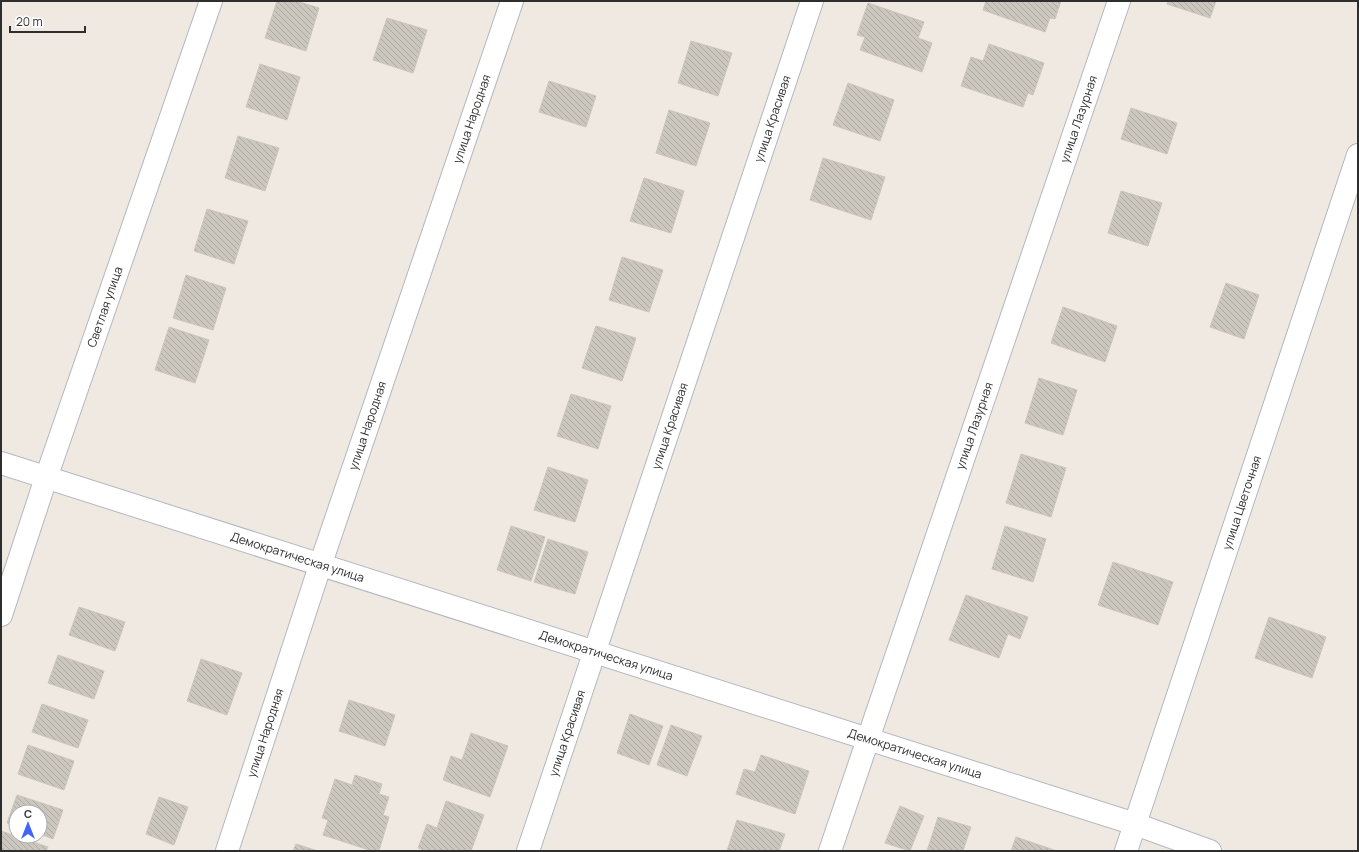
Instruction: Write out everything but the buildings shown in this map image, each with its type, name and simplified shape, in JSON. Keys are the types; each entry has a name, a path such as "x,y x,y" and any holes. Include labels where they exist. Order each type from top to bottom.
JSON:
{"street":[{"name":"Светлая улица","path":"1,615 46,478 212,1"},
{"name":"улица Народная","path":"227,851 320,566 512,1"},
{"name":"улица Красивая","path":"528,851 812,1"},
{"name":"улица Лазурная","path":"830,851 1119,1"},
{"name":"улица Цветочная","path":"1126,851 1358,155"},
{"name":"Демократическая улица","path":"1,463 320,566 1135,824 1210,851"}]}
